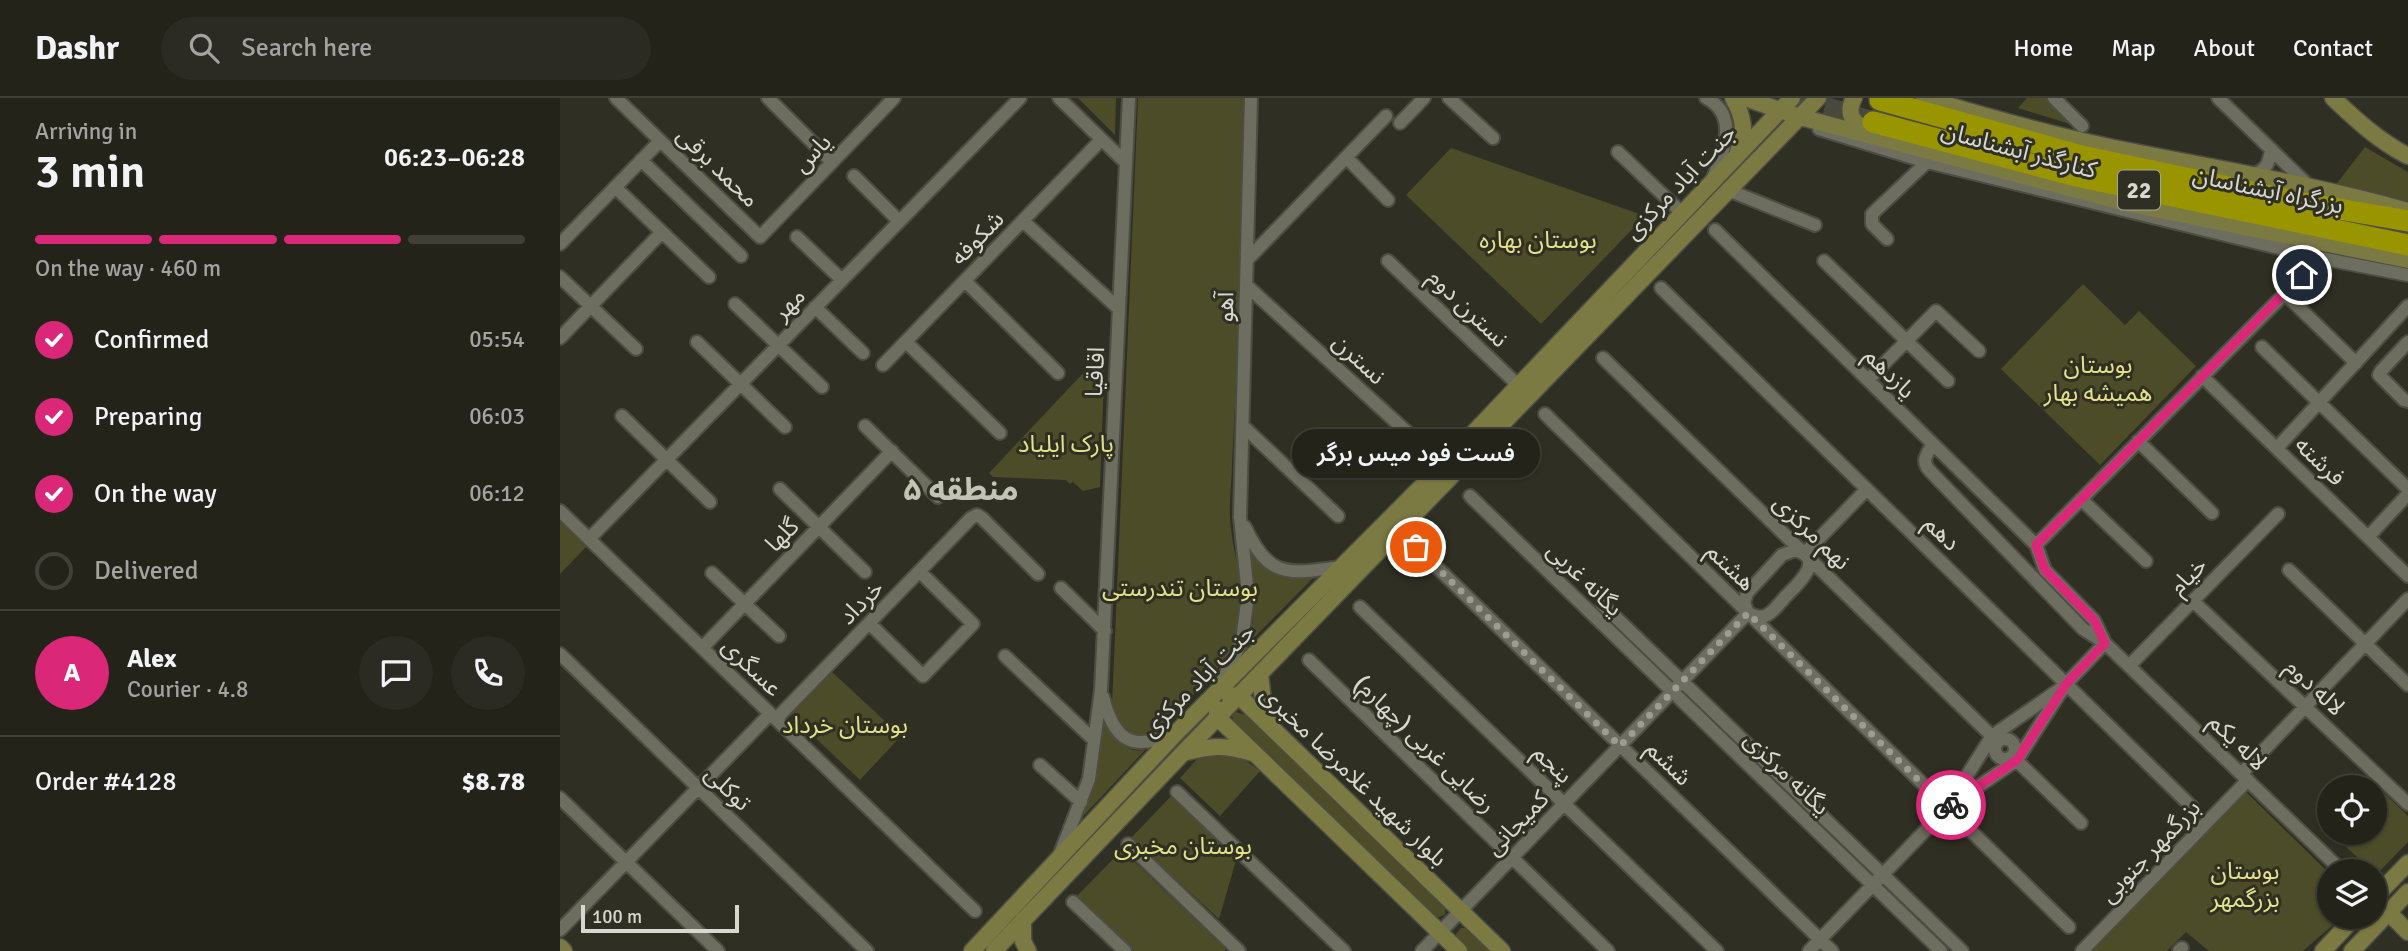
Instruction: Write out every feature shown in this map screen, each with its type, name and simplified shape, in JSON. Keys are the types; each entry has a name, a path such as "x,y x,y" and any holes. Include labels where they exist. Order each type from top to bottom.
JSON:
{"highway":[{"name":"بزرگراه آبشناسان","path":"1880,100 2082,156 2304,203 2408,221"},
{"name":"بزرگراه آبشناسان","path":"1873,131 2408,246"}],"main road":[{"path":"1732,98 1743,119 1744,130 1736,156"},
{"name":"کنارگذر آبشناسان","path":"1745,98 1800,117 1873,131 2130,204 2408,260"},
{"name":"جنت آباد مرکزی","path":"994,951 1260,674 1617,293 1682,213 1792,98"},
{"name":"جنت آباد مرکزی","path":"972,951 1177,732 1519,386 1728,190 1818,98"},
{"path":"1854,98 1850,108 1851,117 1856,125 1873,131"},
{"path":"1924,98 2102,146 2408,211"},
{"path":"1939,98 2005,122"},
{"path":"2333,98 2366,130 2408,156"},
{"path":"1750,167 1791,133 1800,129 1873,131"},
{"path":"1260,674 1264,709 1271,728"},
{"path":"1215,694 1217,717 1460,951"},
{"name":"بلوار شهید غلامرضا مخبری","path":"1215,694 1239,696 1502,951"},
{"path":"1183,752 1211,746 1257,755"},
{"path":"2408,863 2408,870"},
{"path":"2387,885 2408,863"},
{"path":"2352,951 2408,892"},
{"path":"2389,913 2408,932"},
{"path":"1023,920 1023,941 1028,951"},
{"path":"2323,951 2344,929"},
{"path":"560,947 564,951"}],"street":[{"name":"محمد برقی","path":"616,98 760,237"},
{"path":"768,98 832,162"},
{"name":"یاس","path":"760,237 894,98"},
{"name":"مهر","path":"589,538 1020,98"},
{"path":"1059,98 1126,163"},
{"name":"اقاقیا","path":"1058,860 1089,779 1101,690 1129,98"},
{"name":"آهو","path":"1215,694 1242,641 1248,582 1240,517 1251,98"},
{"path":"1400,122 1424,98"},
{"path":"1449,98 1493,138"},
{"path":"1706,98 1724,114 1727,132 1711,183"},
{"path":"2054,98 2082,126"},
{"path":"2218,98 2312,189"},
{"path":"1247,260 1386,116"},
{"path":"1819,129 1927,162 2320,258 2408,275"},
{"name":"شکوفه","path":"883,365 1101,140"},
{"path":"560,244 660,141"},
{"path":"2251,176 2268,165 2271,149"},
{"path":"1618,152 1682,213"},
{"path":"1346,157 1388,200"},
{"name":"محمد برقی","path":"641,160 741,256"},
{"path":"1886,239 1872,224 1872,214 1927,162"},
{"path":"854,176 899,222"},
{"path":"615,187 709,277"},
{"path":"1728,190 1815,225"},
{"path":"1023,221 1119,309"},
{"name":"یازدهم","path":"1715,230 2036,545"},
{"path":"560,338 662,232"},
{"path":"797,237 842,280"},
{"path":"2036,545 2320,258"},
{"name":"نسترن دوم","path":"1388,261 1519,386"},
{"path":"1824,261 1948,381"},
{"path":"560,277 636,349"},
{"path":"965,281 1058,373"},
{"name":"نسترن","path":"1247,285 1443,465"},
{"name":"دهم","path":"1661,288 2193,808"},
{"path":"2284,293 2356,363"},
{"path":"735,304 822,387"},
{"path":"2277,448 2408,306"},
{"path":"816,307 863,353"},
{"path":"1868,380 1936,311 1979,351"},
{"path":"696,342 785,427"},
{"path":"906,342 1000,433"},
{"path":"2408,342 2379,375 2408,401"},
{"path":"2262,347 2408,489"},
{"name":"نهم مرکزی","path":"1603,358 1995,739 1998,757 2015,758"},
{"name":"فرشته","path":"2202,376 2408,576"},
{"name":"هشتم","path":"1545,414 2069,927"},
{"path":"622,416 710,502"},
{"path":"865,426 938,497"},
{"path":"1243,426 1338,516"},
{"path":"2138,441 2212,513"},
{"name":"لاله یکم","path":"1932,445 1924,458 1930,471 2082,629 2105,643 2329,859"},
{"name":"گلها","path":"702,648 892,452"},
{"path":"780,489 865,572"},
{"path":"1804,554 1867,489"},
{"path":"2368,537 2408,494"},
{"name":"یگانه غربی","path":"1470,496 1672,692"},
{"path":"2081,499 2146,561"},
{"name":"عسگری","path":"560,511 975,912"},
{"name":"خیام","path":"2129,667 2278,514"},
{"name":"خرداد","path":"560,930 698,788 869,623 971,518 977,515 1038,574"},
{"path":"1240,517 1255,549 1278,568 1294,572 1342,567"},
{"name":"لاله یکم","path":"2036,545 2045,570 2094,620 2105,643"},
{"name":"ششم","path":"1416,547 1832,951"},
{"path":"1790,551 1804,554 1809,562 1808,572 1781,602 1764,617 1748,613 1744,603 1747,593 1782,555 1790,551"},
{"path":"2290,570 2408,685"},
{"path":"869,623 923,676 973,624 920,572"},
{"path":"712,573 779,636"},
{"path":"1061,588 1105,631"},
{"name":"بزرگمهر جنوبی","path":"2082,951 2244,777 2305,707 2408,599"},
{"name":"لاله دوم","path":"2193,601 2408,804"},
{"name":"یگانه غربی","path":"1603,605 1682,682"},
{"name":"پنجم","path":"1360,607 1717,951"},
{"name":"کمیجانی","path":"1422,951 1748,613"},
{"path":"1809,951 1947,808 1995,739 2066,684 2105,643"},
{"name":"توکلی","path":"560,654 867,951"},
{"path":"1005,656 1094,740"},
{"name":"رضایی غربی (چهارم)","path":"1309,660 1608,951"},
{"name":"یگانه مرکزی","path":"1682,682 1877,880"},
{"path":"1947,808 2015,758 2066,684"},
{"path":"1101,690 1111,721 1129,740 1145,744 1177,732"},
{"name":"یگانه مرکزی","path":"1672,692 1877,880"},
{"path":"2015,758 2081,823"},
{"path":"1040,765 1081,802"},
{"path":"1177,792 1344,951"},
{"path":"560,799 718,951"},
{"path":"1128,844 1239,951"},
{"path":"1877,880 1941,951"},
{"path":"1877,880 1962,951"},
{"path":"1073,902 1125,951"}],"green space":[{"path":"1078,98 1116,98 1115,135"},
{"name":"بوستان تندرستی","path":"1138,98 1243,98 1241,285 1230,511 1231,533 1242,590 1241,621 1234,647 1215,672 1158,729 1144,735 1123,727 1112,706"},
{"path":"2027,98 2050,98 2073,125 2018,108"},
{"path":"2365,147 2408,172 2408,202 2331,191"},
{"name":"بوستان بهاره","path":"1451,148 1645,216 1541,324 1406,195"},
{"name":"بوستان همیشه بهار","path":"2083,284 2125,325 2139,311 2196,366 2100,465 2001,369"},
{"name":"پارک ایلیاد","path":"1105,350 1100,487 1083,491 1073,482 1070,484 1066,480 993,477 989,473"},
{"path":"560,520 587,546 560,574"},
{"path":"1249,547 1272,568 1285,575 1316,575 1239,653 1252,628 1254,593"},
{"name":"بوستان خرداد","path":"831,671 901,736 860,780 790,714"},
{"path":"1101,710 1112,733 1122,744 1136,750 1145,750 1076,824 1095,768"},
{"path":"1236,712 1246,715 1260,727 1445,905 1445,915 1436,918 1235,725 1232,716"},
{"path":"1209,750 1237,754 1260,771 1220,816 1180,778"},
{"name":"بوستان بزرگمهر","path":"2245,791 2317,861 2317,929 2328,929 2303,951 2209,951 2186,932 2167,951 2088,951"},
{"name":"بوستان مخبری","path":"1173,794 1237,857 1219,919 1131,838"},
{"path":"2387,796 2408,816 2408,842 2387,864 2387,859 2359,859 2344,845 2387,845"},
{"path":"1122,850 1225,948 1225,951 1134,951 1077,896"},
{"path":"1461,928 1469,928 1494,951 1465,951 1457,941 1456,934"}],"tunnel":[{"path":"1795,98 1870,121"}],"way so far":[{"path":"1416,547 1620,746 1748,613 1947,808 1951,805"}],"place":[{"name":"فست فود میس برگر","path":"1416,547"}],"district":[{"name":"منطقه ۵","path":"961,489"}],"route":[{"path":"1951,805 2017,760 2066,684 2105,643 2094,620 2049,576 2042,565 2036,545 2302,275"}]}
